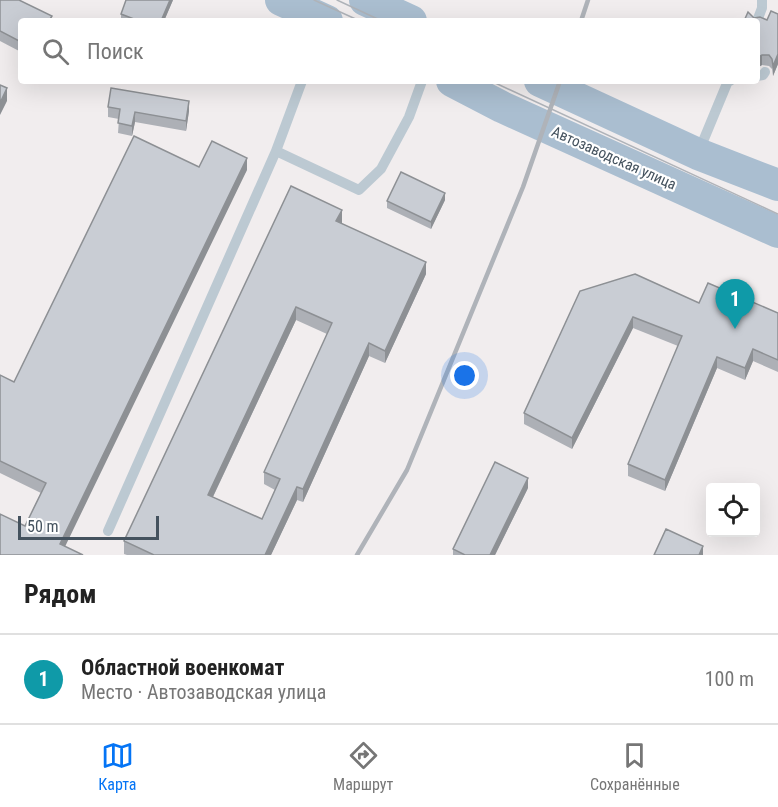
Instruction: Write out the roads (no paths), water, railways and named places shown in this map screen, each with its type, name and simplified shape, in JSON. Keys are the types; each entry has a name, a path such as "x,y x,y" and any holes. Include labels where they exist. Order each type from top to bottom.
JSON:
{"main road":[{"path":"281,0 319,18"},
{"path":"365,0 404,18"},
{"name":"Автозаводская улица","path":"458,84 502,107 778,232"},
{"path":"546,84 698,154 778,185"}],"lane":[{"path":"758,18 762,0"},
{"path":"108,531 276,151 301,84"},
{"path":"276,151 359,190 381,169 409,117 421,84"},
{"path":"698,154 728,84"}],"tram line":[{"path":"314,0 353,18"},
{"path":"337,0 376,18"},
{"path":"497,84 778,214"}],"railway":[{"path":"582,18 588,0"},
{"path":"357,555 407,470 523,187 559,84"}],"place":[{"name":"Областной военкомат","path":"735,329"}]}
